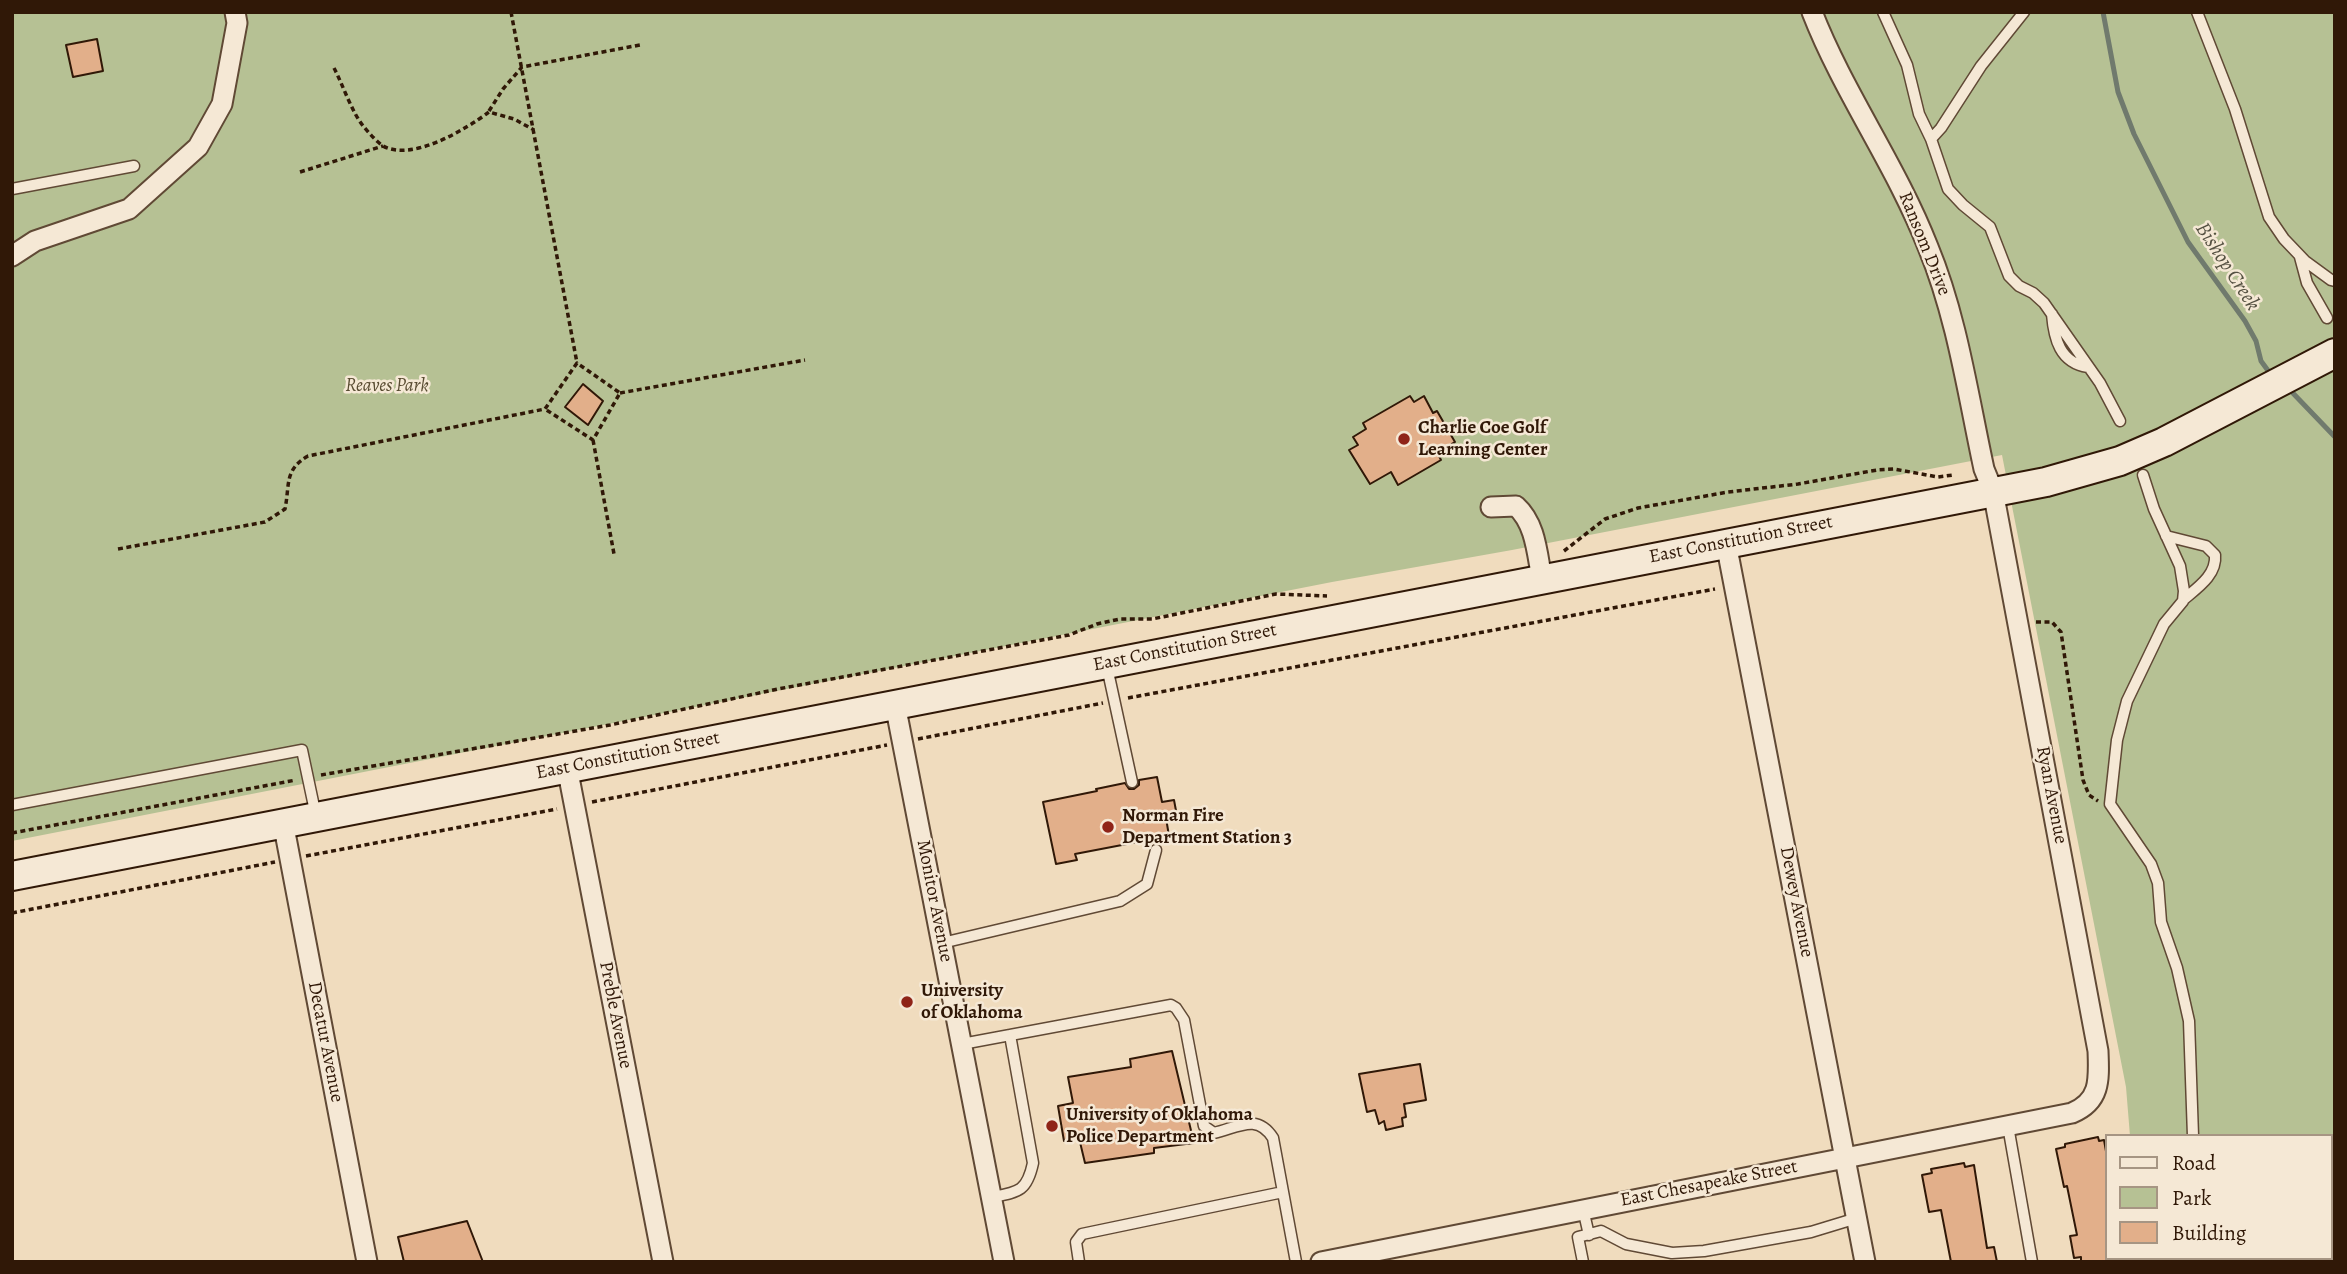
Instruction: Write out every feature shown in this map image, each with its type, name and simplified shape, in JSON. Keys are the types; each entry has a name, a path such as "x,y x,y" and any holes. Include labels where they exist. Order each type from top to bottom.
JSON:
{"main road":[{"name":"East Constitution Street","path":"12,876 1106,663 1540,569 1726,543 1989,480 2046,482 2120,461 2164,442 2335,353"}],"street":[{"path":"12,256 34,241 129,209 198,147 222,104 237,23 235,12"},
{"name":"Ransom Drive","path":"1812,12 1839,75 1902,188 1928,247 1948,302 1989,480"},
{"name":"Ryan Avenue","path":"1989,480 2019,625 2098,1051 2097,1088 2092,1099"},
{"path":"1492,507 1516,506 1524,514 1530,522 1540,569"},
{"name":"Dewey Avenue","path":"1726,543 1865,1262"},
{"name":"Monitor Avenue","path":"895,704 1004,1262"},
{"name":"Preble Avenue","path":"567,767 663,1262"},
{"name":"Decatur Avenue","path":"283,822 367,1262"},
{"name":"East Chesapeake Street","path":"1321,1262 2072,1113 2086,1107 2092,1099"}],"lane":[{"path":"1883,12 1907,65 1919,114 1931,139 1948,189 1990,227 2009,276 2044,303 2100,383 2120,421"},
{"path":"1931,139 1981,65 2024,12"},
{"path":"2197,12 2235,109 2269,217 2300,256 2335,281"},
{"path":"12,188 134,166"},
{"path":"2300,256 2307,283 2328,318"},
{"path":"2143,475 2154,509 2180,566 2183,601"},
{"path":"2166,536 2206,547 2215,555 2214,567 2164,624 2127,701 2117,740 2110,804 2151,864 2158,883 2161,922 2177,968 2189,1021 2193,1134"},
{"path":"1106,663 1132,782"},
{"path":"12,805 302,750 316,816"},
{"path":"942,943 1120,901 1147,884 1156,850"},
{"path":"962,1044 1171,1005 1176,1008 1184,1020 1204,1126 1214,1133 1257,1122 1265,1126 1273,1138 1296,1262"},
{"path":"993,1197 1017,1193 1029,1180 1033,1163 1010,1035"},
{"path":"2008,1126 2032,1262"},
{"path":"1079,1262 1076,1242 1082,1234 1283,1192"},
{"path":"1583,1209 1588,1235"},
{"path":"1583,1262 1578,1237 1601,1231 1626,1244 1672,1253 1704,1251 1811,1232 1857,1218"}],"path":[{"path":"118,549 265,522 285,509 289,473 295,463 308,456 545,409 577,363 512,12"},
{"path":"300,172 383,146 397,149 424,146 451,136 489,112 522,66 640,45"},
{"path":"334,68 362,125 383,146"},
{"path":"489,112 514,119 535,130"},
{"path":"577,363 621,393 805,360"},
{"path":"614,554 593,440 621,393"},
{"path":"545,409 593,440"},
{"path":"1540,569 1605,519 1638,508 1877,470 1894,469 1938,477 1989,480"},
{"path":"12,913 1734,585"},
{"path":"12,833 663,715 778,689 1069,635 1097,624 1120,619 1152,619 1276,594 1339,596"},
{"path":"2019,625 2052,622 2061,632 2086,790 2095,799 2110,804"}],"green space":[{"name":"Reaves Park","path":"12,12 2335,12 2335,1262 2142,1262 2333,1260 2333,1134 2130,1134 2126,1087 2002,455 1332,582 12,841"}],"building":[{"path":"97,39 103,71 73,77 66,45"},
{"path":"583,384 603,401 588,425 565,407"},
{"name":"Charlie Coe Golf Learning Center","path":"1410,396 1414,402 1424,396 1433,413 1437,411 1455,442 1437,452 1441,460 1398,485 1391,472 1370,484 1349,450 1358,445 1353,437 1366,429 1363,423"},
{"name":"Norman Fire Department Station 3","path":"1157,777 1162,802 1174,800 1177,816 1166,818 1169,836 1075,854 1077,860 1056,864 1043,802 1125,783 1129,789 1134,789 1139,785 1139,780"},
{"name":"University of Oklahoma Police Department","path":"1172,1051 1194,1143 1154,1148 1154,1153 1085,1163 1079,1138 1064,1141 1058,1106 1073,1103 1068,1077 1131,1067 1130,1059"},
{"path":"1420,1064 1426,1100 1404,1104 1406,1117 1402,1118 1403,1126 1386,1130 1384,1121 1379,1124 1375,1110 1367,1112 1359,1074"},
{"path":"2098,1137 2099,1141 2104,1140 2107,1262 2081,1262 2081,1257 2074,1258 2070,1236 2077,1235 2056,1149 2065,1147 2065,1144"},
{"path":"1964,1163 1965,1167 1974,1165 1987,1248 1994,1247 1997,1262 1951,1262 1941,1210 1929,1212 1922,1175 1932,1173 1931,1169"},
{"path":"467,1221 483,1262 404,1262 398,1237"}],"waterway":[{"name":"Bishop Creek","path":"2103,12 2118,92 2134,134 2188,242 2245,321 2256,341 2261,361 2272,376"},
{"name":"Bishop Creek","path":"2288,388 2335,437"}],"place":[{"name":"Charlie Coe Golf Learning Center","path":"1404,439"},
{"name":"Norman Fire Department Station 3","path":"1108,827"},
{"name":"University of Oklahoma","path":"907,1002"},
{"name":"University of Oklahoma Police Department","path":"1052,1126"}]}
